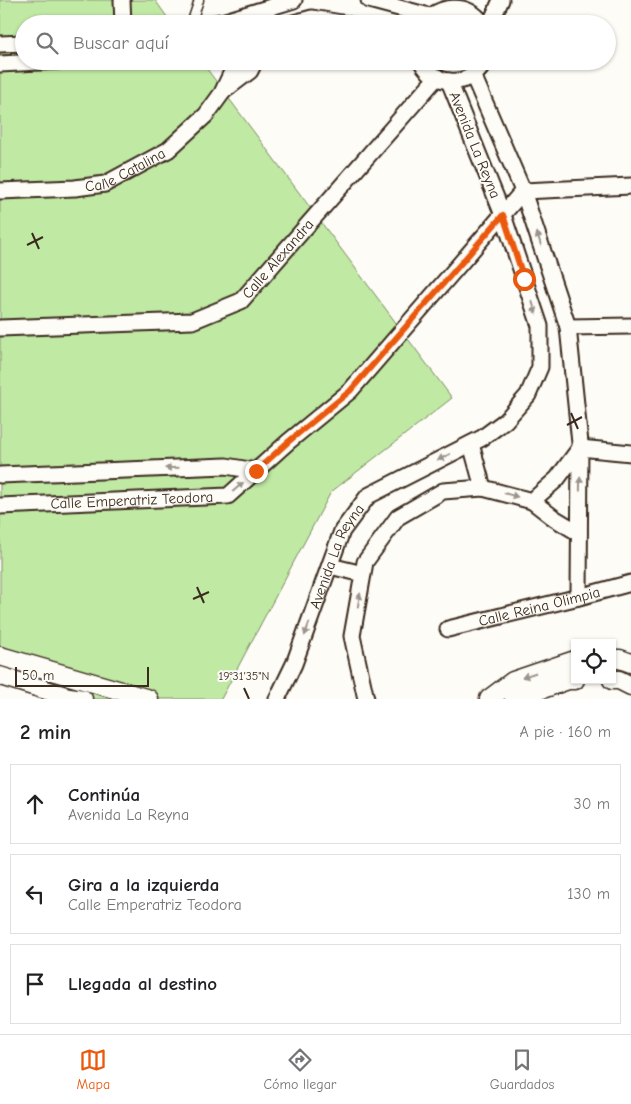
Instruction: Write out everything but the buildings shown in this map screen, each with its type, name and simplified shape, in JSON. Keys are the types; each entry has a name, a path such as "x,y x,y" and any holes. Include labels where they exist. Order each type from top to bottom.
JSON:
{"street":[{"path":"122,0 123,15"},
{"path":"244,15 294,0"},
{"path":"369,0 412,15"},
{"path":"494,15 501,0"},
{"path":"433,15 439,11 465,4 474,15"},
{"path":"266,15 273,6"},
{"path":"0,44 15,43"},
{"path":"0,64 15,63"},
{"name":"Calle Catalina","path":"0,191 75,188 105,184 168,150 206,115 222,92 232,70"},
{"name":"Calle Catalina","path":"222,92 247,70"},
{"path":"426,70 443,79 462,80 479,70"},
{"name":"Avenida La Reyna","path":"473,75 523,190 568,328 580,448 579,597"},
{"name":"Avenida La Reyna","path":"277,699 294,664 342,531 368,496 482,438 505,421 528,395 540,367 540,326 503,215 443,79"},
{"name":"Calle Alexandra","path":"0,328 192,321 241,302 443,79"},
{"path":"523,190 631,186"},
{"name":"Calle Emperatriz Teodora","path":"0,506 228,496 288,442 350,391 523,190"},
{"path":"568,328 631,326"},
{"path":"471,444 484,488"},
{"path":"532,501 557,479 580,448 631,453"},
{"name":"Calle Emperatriz Teodora","path":"0,475 226,466 256,471"},
{"name":"Avenida La Reyna","path":"366,699 352,636 365,562 398,517 443,491 484,488 532,501 554,518 579,533"},
{"path":"330,566 363,574"},
{"name":"Calle Reina Olimpia","path":"448,629 579,597 631,582"},
{"path":"0,656 97,692 149,699"},
{"path":"616,659 631,663"},
{"path":"488,699 513,680 571,661"},
{"path":"0,676 69,697 83,699"},
{"path":"514,699 571,680"},
{"path":"616,680 631,686"}],"lane":[{"path":"194,15 198,0"}],"green space":[{"path":"0,0 155,0 166,15 15,15 15,70 208,70 452,398 331,492 221,699 65,699 0,666"}],"route":[{"path":"256,471 350,391 503,215 524,279"}]}
